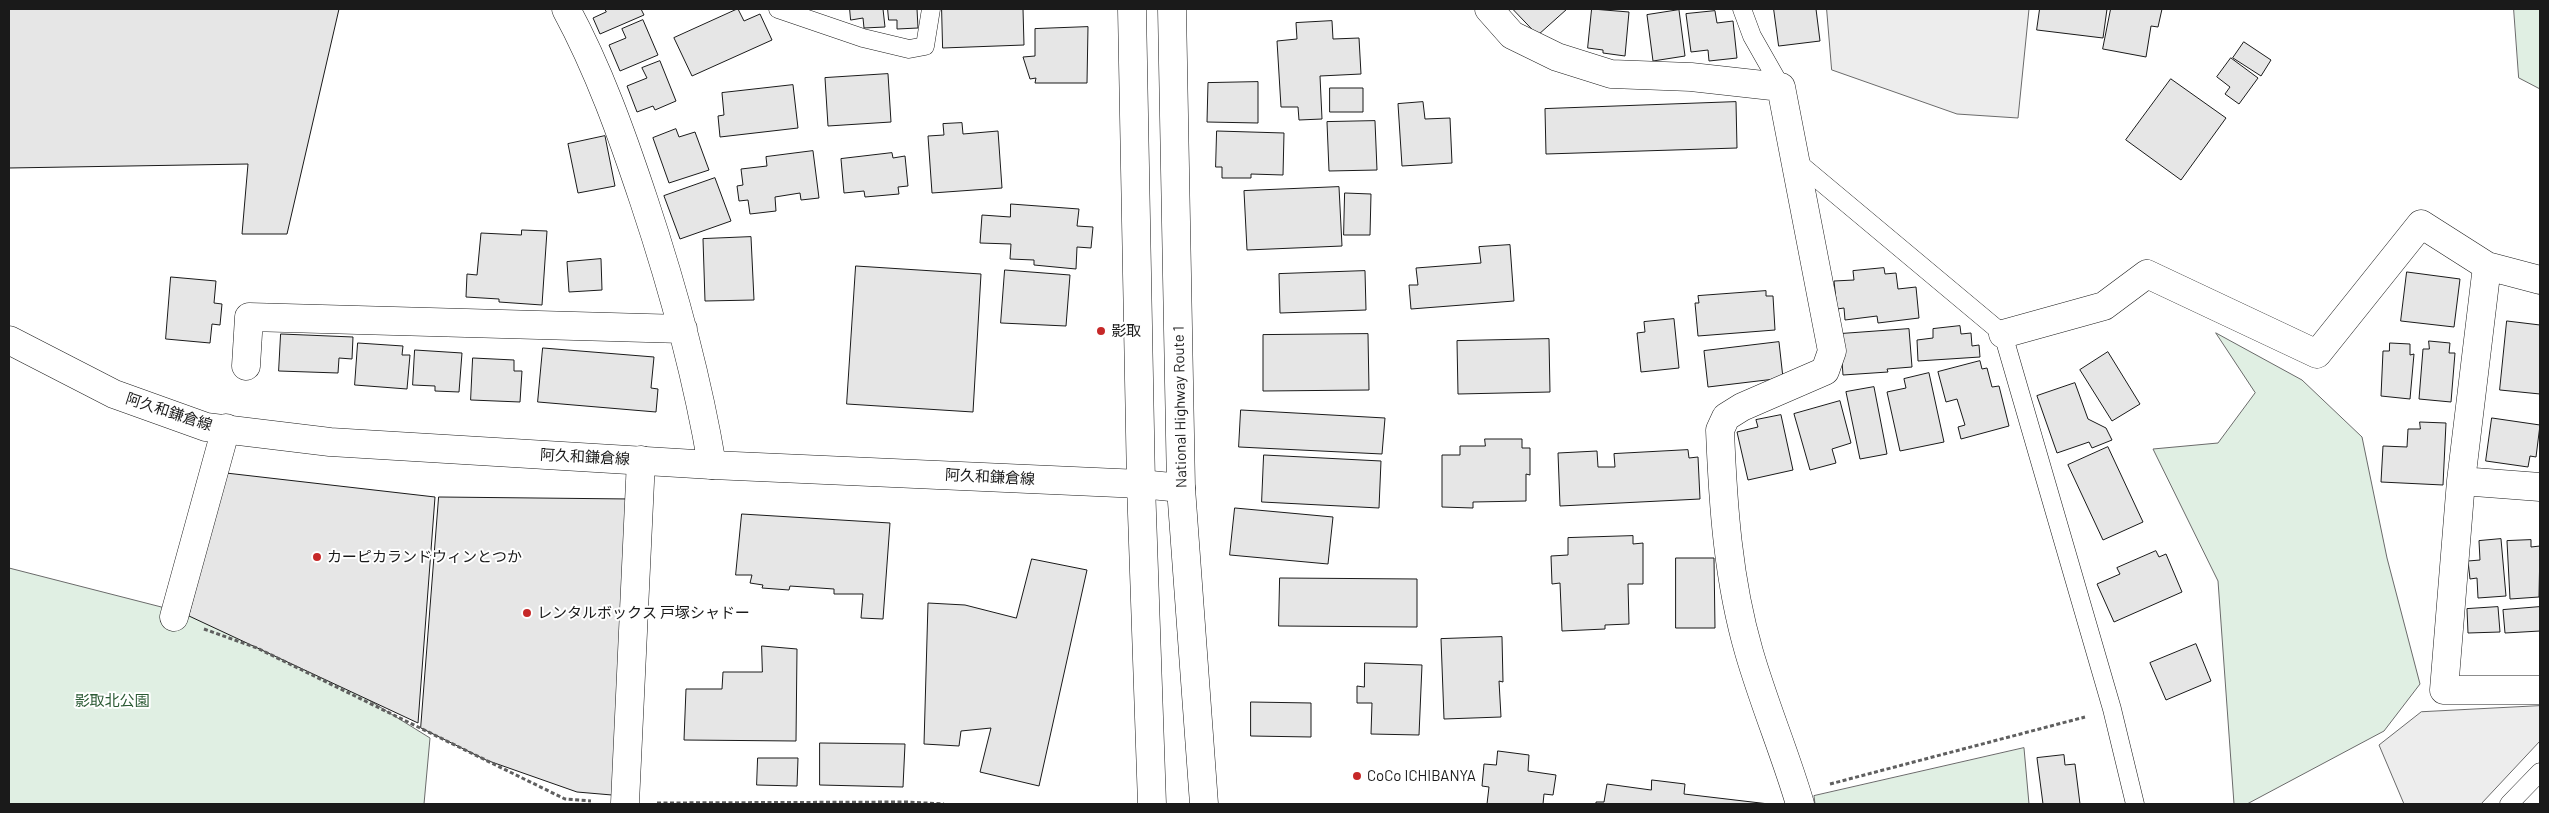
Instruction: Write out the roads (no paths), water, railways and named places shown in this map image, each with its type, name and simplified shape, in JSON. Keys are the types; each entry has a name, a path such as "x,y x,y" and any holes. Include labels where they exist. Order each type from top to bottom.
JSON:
{"main road":[{"path":"566,9 616,117 672,283 703,408 712,464"},
{"path":"1132,9 1141,484 1152,804"},
{"name":"National Highway Route 1","path":"1172,9 1181,488 1204,804"},
{"path":"1490,9 1512,35 1557,57 1611,74 1691,77 1781,87 1832,351 1825,371 1742,407 1726,417 1720,430 1723,513 1733,584 1749,652 1799,798"},
{"path":"2003,334 2104,306 2147,274 2317,354 2421,224 2487,266 2540,280"},
{"path":"2487,266 2461,480 2444,690 2540,690"},
{"path":"246,366 249,317 683,329"},
{"name":"阿久和鎌倉線","path":"9,340 114,394 206,427 330,442 712,464 1141,484 1181,488"},
{"path":"174,618 226,428"},
{"path":"625,803 641,460"},
{"path":"2461,480 2540,487"}],"lane":[{"path":"778,9 863,38 908,49 925,46 931,9"},
{"path":"1742,9 1752,36 1781,87"},
{"path":"1796,161 2003,334 2112,709 2135,804"},
{"path":"2509,804 2540,772"}],"place":[{"name":"影取","path":"1101,331"},
{"name":"カーピカランドウィンとつか","path":"317,557"},
{"name":"レンタルボックス 戸塚シャドー","path":"527,613"},
{"name":"CoCo ICHIBANYA","path":"1357,776"}],"park label":[{"name":"影取北公園","path":"112,701"}]}
